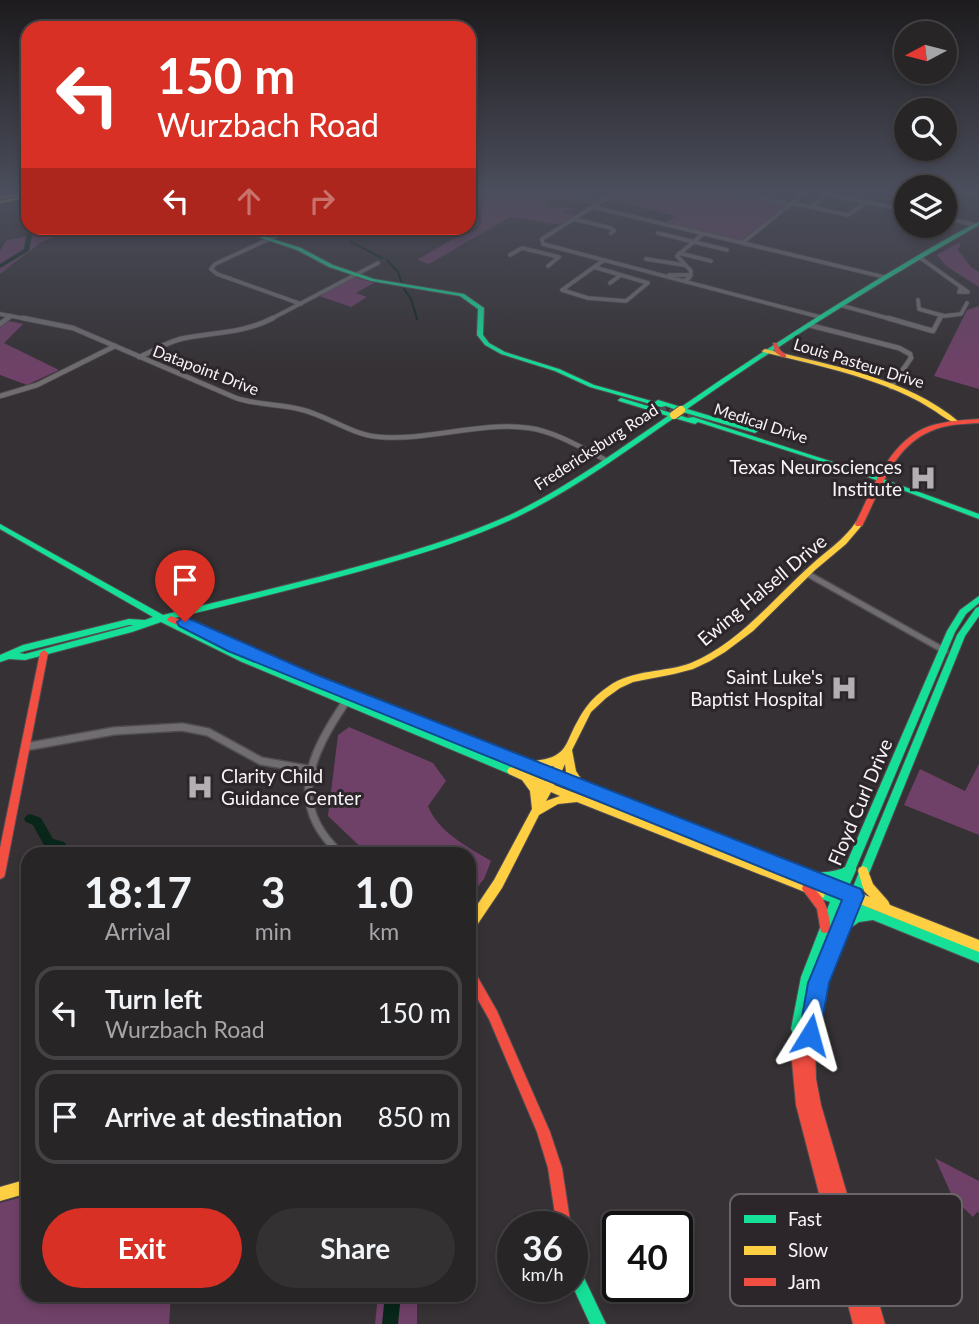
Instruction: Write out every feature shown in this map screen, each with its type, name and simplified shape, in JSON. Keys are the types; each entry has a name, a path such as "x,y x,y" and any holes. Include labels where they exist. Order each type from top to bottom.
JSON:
{"main road":[{"path":"306,253 331,266 392,285 450,291 470,298 482,312 479,330 487,344 503,353 803,451"},
{"name":"Fredericksburg Road","path":"6,657 44,653 132,629 164,617 405,556 461,538 550,498 608,461 775,344 926,253"},
{"path":"775,344 777,351 785,356"},
{"name":"Louis Pasteur Drive","path":"765,351 891,387 926,400 956,422"},
{"path":"551,369 575,383 662,407"},
{"name":"Medical Drive","path":"693,416 863,471"},
{"path":"956,422 979,421"},
{"name":"Ewing Halsell Drive","path":"476,918 537,811 588,710 603,692 633,676 692,666 721,651 806,573 849,538 868,508 881,478 904,443 930,427 956,422"},
{"path":"863,471 979,515"},
{"path":"863,471 896,483"},
{"path":"0,526 205,641 553,781 582,787 852,900 889,910 979,946"},
{"name":"Floyd Curl Drive","path":"826,1194 802,1105 797,1075 797,1035 807,977 825,928 948,652 979,599"},
{"path":"129,622 137,610 135,601"},
{"path":"199,629 199,621 213,605"},
{"path":"164,617 199,629 233,647 349,698"},
{"name":"Fredericksburg Road","path":"6,657 23,648 129,622 151,621"},
{"path":"0,874 44,653 57,640"},
{"name":"Floyd Curl Drive","path":"840,1194 810,1079 810,1041 819,983 948,652"},
{"path":"524,769 544,765 568,752 571,772 582,787"},
{"path":"524,769 534,787 537,811 557,800 577,799"},
{"path":"553,781 577,799 805,881 827,878 851,870"},
{"path":"863,871 870,891 889,910"},
{"path":"805,881 822,907 825,928"},
{"path":"852,900 877,915 979,957"},
{"name":"Ewing Halsell Drive","path":"476,911 487,901"},
{"path":"841,928 861,915 877,915"},
{"path":"476,984 484,996 543,1132 555,1168 562,1211"},
{"path":"476,990 484,996"},
{"path":"0,1194 21,1188"},
{"path":"588,1302 598,1324"},
{"name":"Floyd Curl Drive","path":"856,1306 861,1324"},
{"name":"Floyd Curl Drive","path":"872,1306 877,1324"}],"street":[{"path":"239,253 215,264 211,271 301,304"},
{"path":"510,255 514,253"},
{"path":"542,253 559,257 548,266"},
{"path":"575,253 684,281 813,322 829,330 899,348 911,354 911,358 891,387"},
{"path":"691,275 686,265 677,259 679,253 711,261"},
{"path":"783,253 884,277"},
{"path":"919,257 961,288"},
{"path":"646,259 686,265"},
{"path":"594,267 648,283 626,301 588,298 562,290 594,267 604,260"},
{"path":"139,357 189,336 254,327 378,262"},
{"path":"610,283 621,275"},
{"path":"662,276 691,275"},
{"path":"684,281 691,275"},
{"path":"918,300 919,309 942,315 959,314 967,303"},
{"path":"840,305 933,331 942,315"},
{"name":"Datapoint Drive","path":"0,314 70,327 247,402 300,409 371,436 400,438 517,427 555,435 608,461"},
{"path":"0,324 11,316"},
{"path":"0,396 37,384 115,346"},
{"path":"806,573 948,652"},
{"path":"334,847 319,831 312,815 309,794 313,770 326,732 349,698"},
{"path":"25,747 148,727 181,727 205,731 249,756 273,764 313,770"},
{"path":"797,1075 810,1079"}],"shaded area":[{"path":"0,253 27,253 0,274"},
{"path":"429,253 448,253 429,264 417,260"},
{"path":"960,253 971,267 979,272 979,287 946,266 937,255"},
{"path":"354,277 374,283 356,293 367,297 351,307 319,296"},
{"path":"979,306 979,389 934,376 967,310"},
{"path":"9,321 23,324 4,343 59,370 27,385 0,375 0,327"},
{"path":"349,727 433,763 446,781 428,806 439,824 469,847 361,847 328,816 338,735"},
{"path":"979,764 979,835 904,805 920,769 965,791"},
{"path":"476,852 491,861 484,879 476,889"},
{"path":"935,1158 979,1181 979,1213 973,1217 962,1207 962,1194 951,1194"},
{"path":"21,1197 21,1302 171,1302 169,1324 0,1324 0,1203"},
{"path":"377,1302 417,1302 417,1324 375,1324"}],"waterway":[{"path":"0,266 22,253"},
{"path":"372,253 382,258"},
{"path":"387,260 398,272 402,284"},
{"path":"404,289 411,299 417,319"},
{"path":"30,819 37,821 49,843 61,847"},
{"path":"390,1324 392,1302"}],"tunnel":[{"path":"660,409 691,418"}],"traffic: fast":[{"path":"306,253 331,266 373,280 462,295 481,308 480,335 487,344 503,353 557,370 592,386 663,406"},
{"path":"681,410 754,360 928,253"},
{"path":"621,400 695,422"},
{"path":"658,402 755,431"},
{"path":"11,656 25,657 132,629 151,621 363,568 447,542 488,527 537,504 584,476 674,415"},
{"path":"691,418 862,473 979,517"},
{"path":"0,526 175,626 245,660 512,771"},
{"path":"797,1029 807,977 825,928 951,631 963,612 979,599"},
{"path":"810,1035 819,983 961,635 979,610"},
{"path":"0,659 23,648 129,622 142,622"},
{"path":"817,878 835,877 851,870"},
{"path":"820,893 979,957"},
{"path":"841,928 857,917 871,915"},
{"path":"588,1302 598,1324"}],"traffic: slow":[{"path":"765,351 865,377 912,396 956,422"},
{"path":"674,415 681,410"},
{"path":"476,917 498,884 588,710 602,695 631,679 690,666 722,650 750,628 859,524"},
{"path":"379,707 979,946"},
{"path":"534,765 552,763 568,752 571,772 581,786"},
{"path":"512,771 820,893"},
{"path":"525,776 535,790 537,811 557,800 574,799"},
{"path":"863,871 868,887 884,905"},
{"path":"0,1194 21,1188"}],"traffic: jam":[{"path":"775,344 777,351 784,356"},
{"path":"859,524 890,464 900,449 913,437 930,428 979,421"},
{"path":"171,619 379,707"},
{"path":"0,874 44,653"},
{"path":"807,889 822,907 825,928"},
{"path":"476,985 493,1015 543,1132 555,1168 562,1211"},
{"path":"796,1041 802,1105 826,1194"},
{"path":"809,1046 810,1079 815,1105 840,1194"},
{"path":"856,1306 861,1324"},
{"path":"872,1306 877,1324"}],"place":[{"name":"Texas Neurosciences Institute","path":"923,478"},
{"name":"Saint Luke's Baptist Hospital","path":"844,688"},
{"name":"Clarity Child Guidance Center","path":"200,787"}],"route":[{"path":"185,622 233,647 312,680 854,896 819,983 810,1035"}]}
